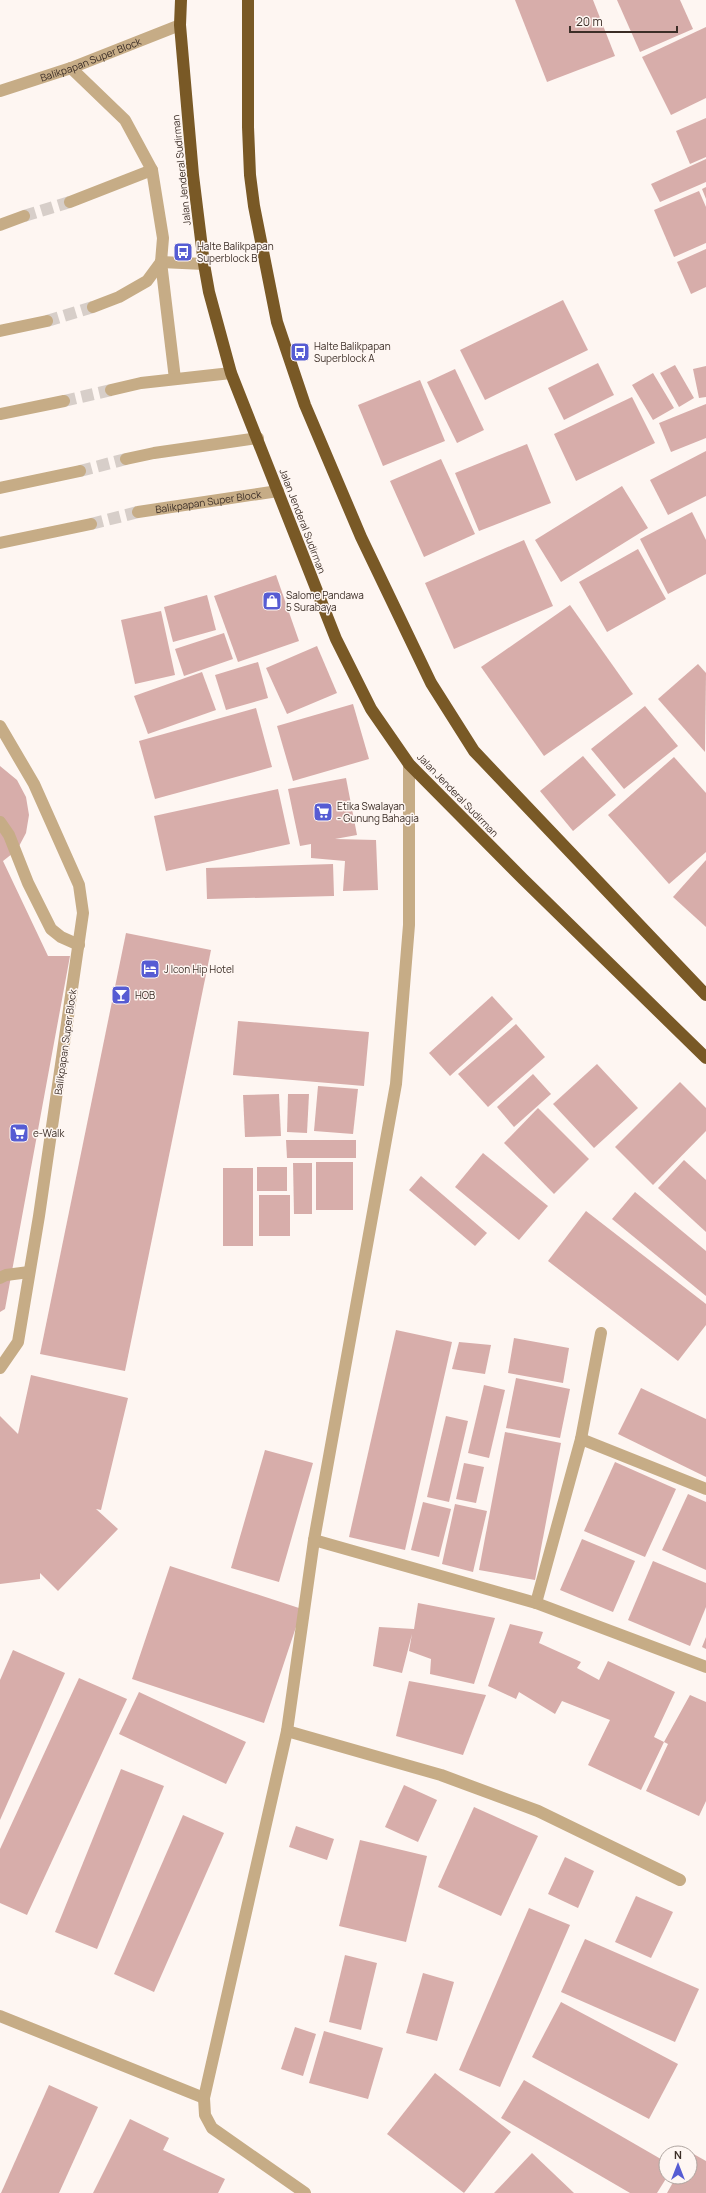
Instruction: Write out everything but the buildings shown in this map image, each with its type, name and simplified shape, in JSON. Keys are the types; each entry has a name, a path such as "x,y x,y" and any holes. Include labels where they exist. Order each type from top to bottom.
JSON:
{"highway":[{"name":"Jalan Jenderal Sudirman","path":"181,0 180,25 193,175 204,264 231,373 258,438 336,639 371,708 409,764 523,879 706,1058"},
{"path":"248,0 248,128 250,175 254,206 277,322 304,405 361,537 432,683 474,751 706,995"}],"street":[{"name":"Balikpapan Super Block","path":"0,91 71,68 180,25"},
{"path":"71,68 125,120 152,170 163,238 161,262 175,379"},
{"path":"70,202 152,170"},
{"path":"0,225 24,216"},
{"path":"161,262 204,264"},
{"path":"93,307 119,298 147,281 161,262"},
{"path":"0,331 47,321"},
{"path":"111,390 141,383 231,373"},
{"path":"0,414 64,400"},
{"path":"126,459 154,453 258,438"},
{"path":"0,488 80,471"},
{"name":"Balikpapan Super Block","path":"138,512 278,491"},
{"path":"0,543 91,524"},
{"name":"Balikpapan Super Block","path":"0,726 34,784 79,885 83,913 18,1342 0,1368"},
{"path":"305,2193 212,2128 205,2115 204,2098 287,1731 314,1540 396,1084 409,925 409,764"},
{"path":"0,822 9,835 28,883 51,929 61,937 79,945"},
{"path":"0,1278 6,1275 29,1272"},
{"path":"536,1603 580,1440 601,1333"},
{"path":"580,1440 706,1489"},
{"path":"314,1540 536,1603 706,1667"},
{"path":"287,1731 441,1775 538,1811 680,1880"},
{"path":"0,2016 204,2098"}],"tunnel":[{"path":"24,216 70,202"},
{"path":"47,321 93,307"},
{"path":"64,401 111,390"},
{"path":"80,471 126,459"},
{"path":"91,524 138,512"}],"place":[{"name":"Halte Balikpapan Superblock B","path":"183,252"},
{"name":"Halte Balikpapan Superblock A","path":"300,352"},
{"name":"Salome Pandawa 5 Surabaya","path":"272,601"},
{"name":"Etika Swalayan - Gunung Bahagia","path":"323,812"},
{"name":"J Icon Hip Hotel","path":"150,969"},
{"name":"HOB","path":"121,995"},
{"name":"e-Walk","path":"19,1133"}]}
